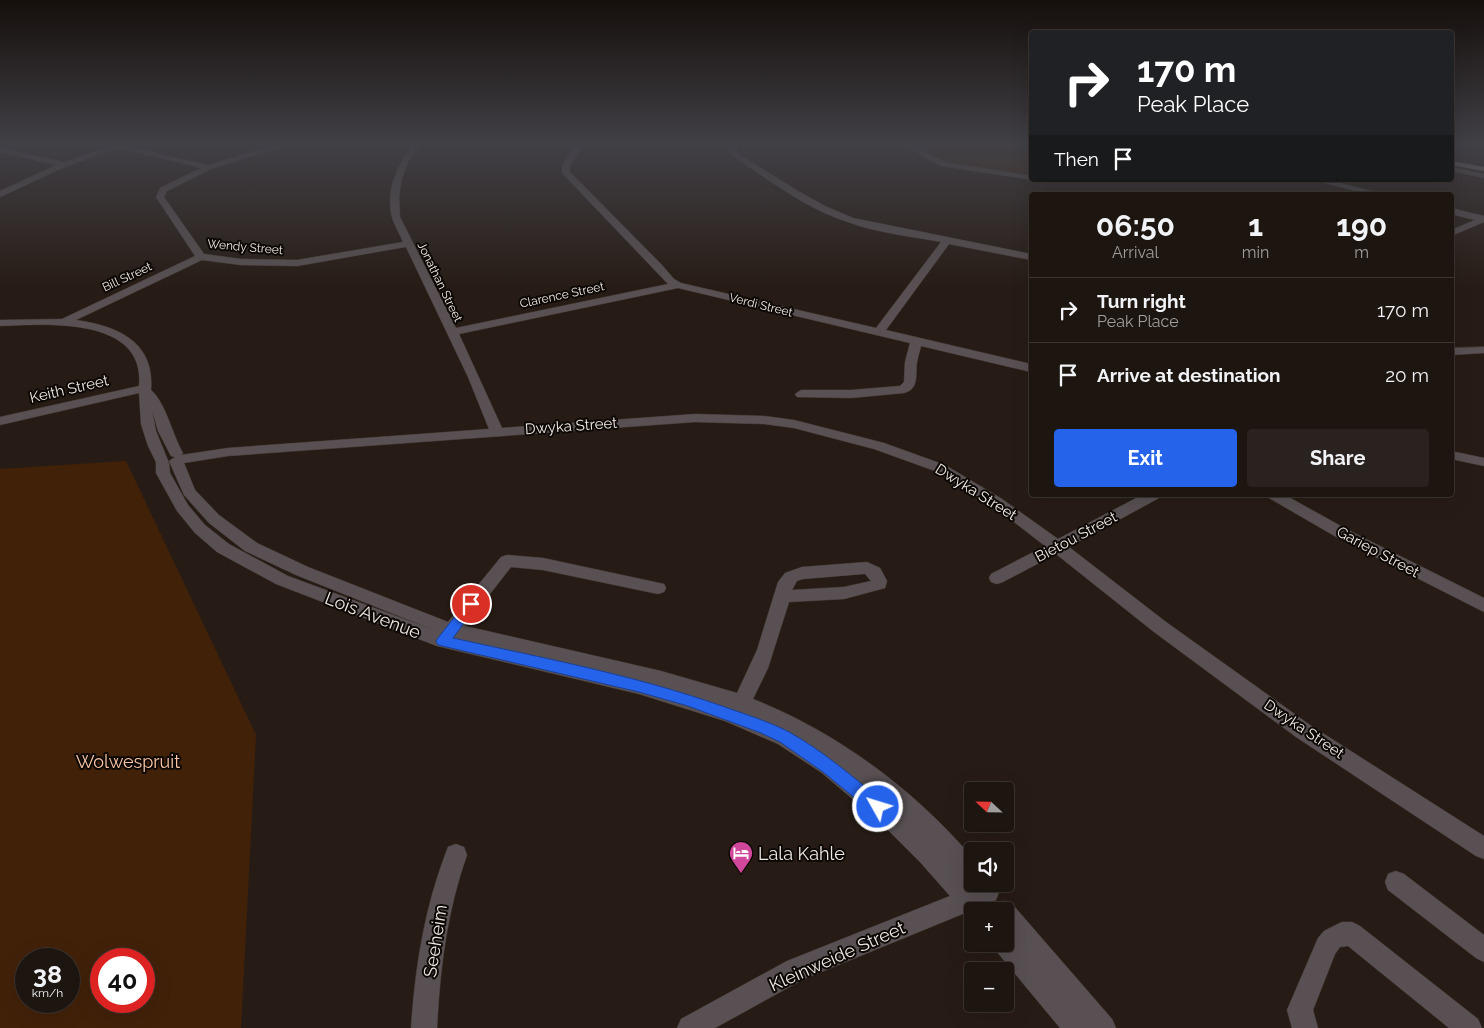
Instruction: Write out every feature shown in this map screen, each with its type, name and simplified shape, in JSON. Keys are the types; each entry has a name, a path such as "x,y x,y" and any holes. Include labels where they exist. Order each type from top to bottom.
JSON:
{"street":[{"name":"Wendy Street","path":"162,192 160,197 201,257 241,262 297,263 408,244"},
{"name":"Jonathan Street","path":"395,192 394,206 396,217 474,377 497,431"},
{"name":"Verdi Street","path":"585,192 658,266 670,281 678,285 1029,368"},
{"path":"790,192 845,219 865,225 1029,257"},
{"path":"1454,212 1484,219"},
{"path":"1454,232 1484,219"},
{"path":"878,333 947,241"},
{"name":"Bill Street","path":"64,322 201,257"},
{"name":"Clarence Street","path":"451,332 678,285"},
{"name":"Lois Avenue","path":"0,323 64,322 109,331 133,344 141,355 146,374 146,410 155,448 172,458 184,483 196,501 214,519 251,547 447,636 736,709 829,767 890,817 928,854 964,882"},
{"path":"801,394 851,394 904,389 910,382 911,362 916,342"},
{"path":"1454,352 1484,350"},
{"name":"Keith Street","path":"0,421 146,390"},
{"name":"Dwyka Street","path":"172,458 311,445 695,418 764,420 794,424 879,446 940,468 997,502 1160,627 1303,731 1484,848"},
{"path":"1454,456 1484,462"},
{"name":"Bietou Street","path":"997,578 1150,497"},
{"name":"Gariep Street","path":"1278,497 1343,534 1484,606"},
{"path":"447,636 507,561 543,564 658,588"},
{"path":"736,709 751,685 770,639 786,582 791,577 802,573 867,568 875,572 879,579 879,584 868,588 837,594 783,596"},
{"name":"Seeheim","path":"424,1028 425,1001 440,902 456,856"},
{"path":"1396,882 1484,950"},
{"name":"Lois Avenue","path":"977,892 990,902"},
{"name":"Kleinweide Street","path":"690,1028 796,970 977,892"},
{"name":"Lois Avenue","path":"1014,924 1104,1028"},
{"path":"1304,1028 1300,1010 1326,946 1332,939 1346,933 1356,937 1374,950 1469,1028"},
{"path":"1012,952 1077,1028"}],"green space":[{"name":"Wolwespruit","path":"126,461 256,735 241,1028 0,1028 0,469"}],"place":[{"name":"Lala Kahle","path":"741,874"}],"route":[{"path":"471,604 443,641 639,686 730,714 766,728 785,738 829,767 878,807"}]}
